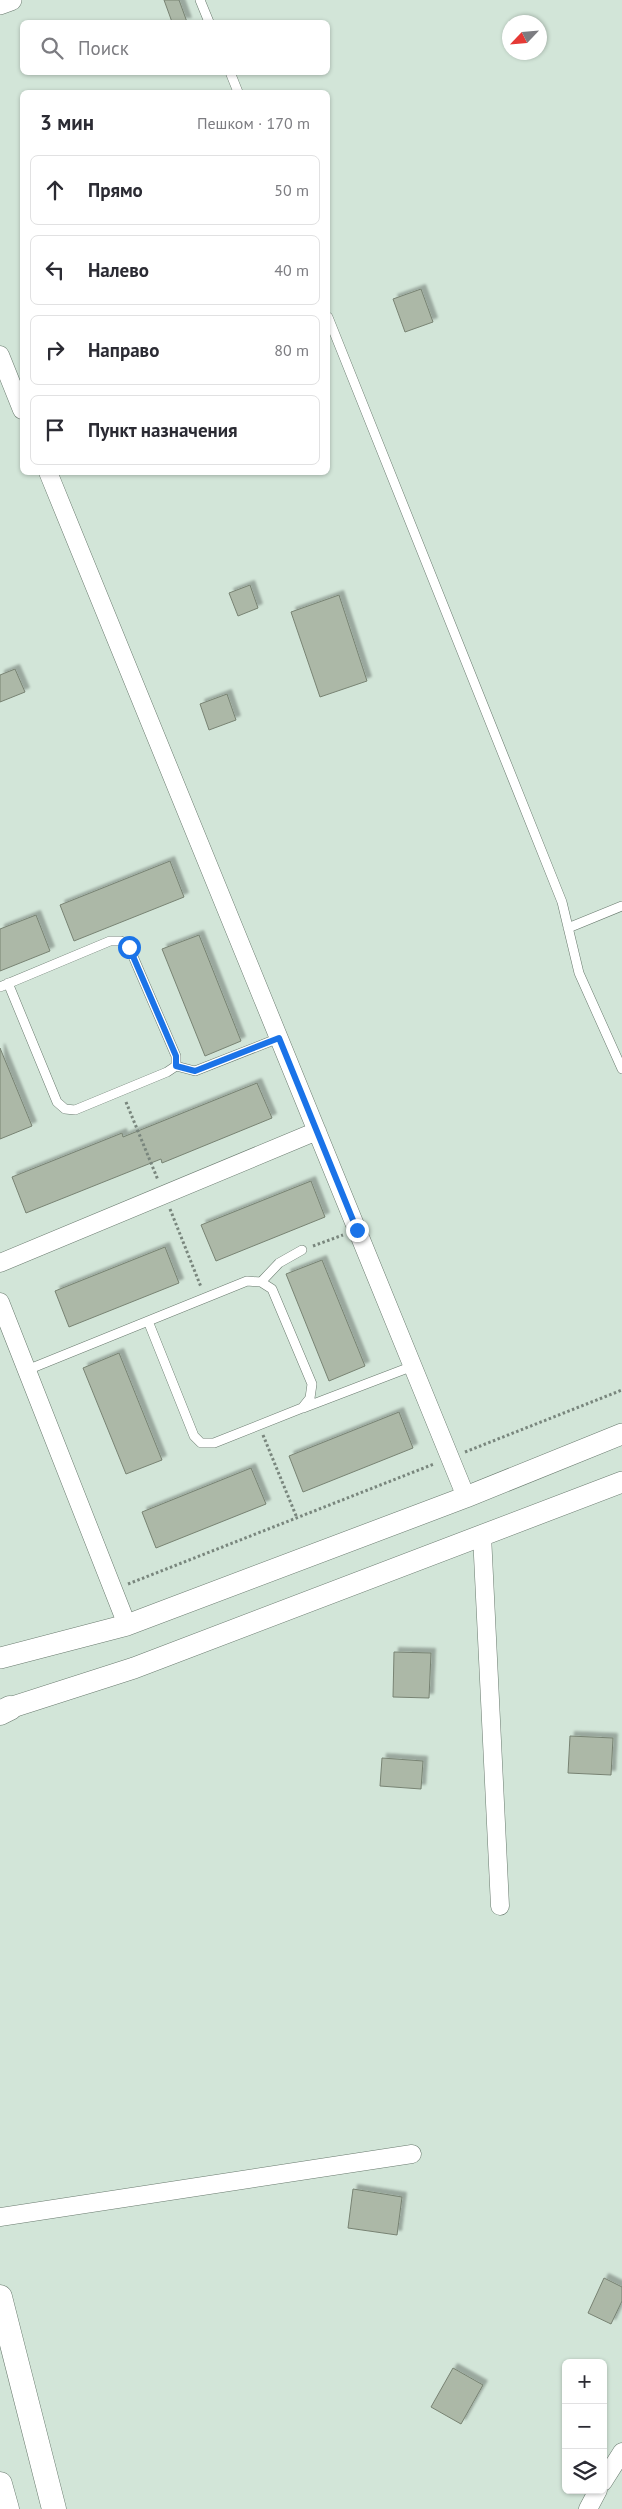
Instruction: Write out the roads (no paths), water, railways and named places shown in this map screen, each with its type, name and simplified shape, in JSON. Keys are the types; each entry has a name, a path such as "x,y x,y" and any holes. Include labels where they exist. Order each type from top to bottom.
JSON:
{"main road":[{"path":"0,2297 54,2509"},
{"path":"0,2484 6,2509"}],"street":[{"path":"0,4 11,0"},
{"path":"0,355 20,405"},
{"path":"49,475 466,1497"},
{"path":"0,1263 317,1131"},
{"path":"0,1302 127,1625"},
{"path":"0,1658 127,1625 466,1497 622,1434"},
{"path":"3,1711 134,1668 622,1482"},
{"path":"482,1535 500,1906"},
{"path":"0,2218 412,2154"},
{"path":"607,2476 622,2452"},
{"path":"588,2509 596,2494"}],"lane":[{"path":"200,0 209,20"},
{"path":"231,75 237,90"},
{"path":"330,322 562,902 579,973 622,1068"},
{"path":"568,928 622,906"},
{"path":"110,941 121,941 129,947 176,1056 176,1066 168,1072 75,1110 65,1109 58,1102 4,985 110,941"},
{"path":"176,1066 195,1071 279,1038"},
{"path":"261,1282 279,1263 302,1250"},
{"path":"26,1370 247,1281 261,1282 272,1289 312,1384 310,1398 302,1408"},
{"path":"148,1321 194,1436 201,1443 214,1444 413,1366"}]}
